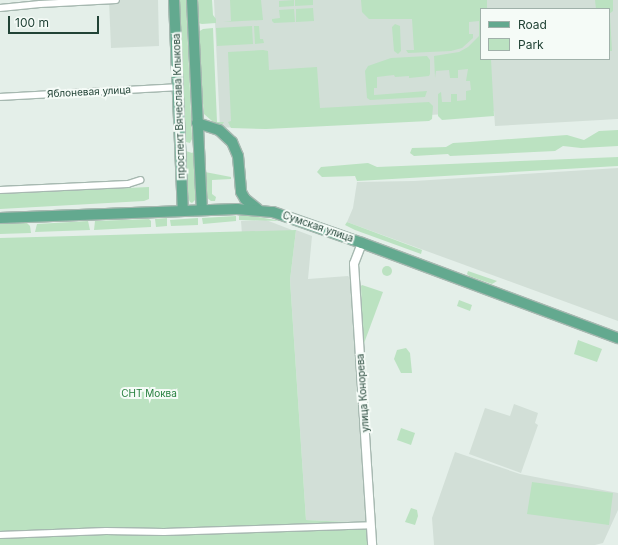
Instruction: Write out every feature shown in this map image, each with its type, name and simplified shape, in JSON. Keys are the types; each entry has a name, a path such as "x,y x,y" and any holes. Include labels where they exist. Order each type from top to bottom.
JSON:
{"main road":[{"name":"проспект Вячеслава Клыкова","path":"174,0 183,211"},
{"name":"проспект Вячеслава Клыкова","path":"192,0 202,210"},
{"path":"198,123 219,130 232,142 238,156 241,192 245,199 258,209"},
{"path":"180,139 182,144 188,147 195,145 198,137"},
{"name":"Сумская улица","path":"0,218 258,209 286,216 362,242 618,338"}],"street":[{"path":"0,8 40,4 116,0"},
{"name":"Яблоневая улица","path":"0,97 178,87"},
{"path":"0,190 128,184 140,180"},
{"name":"улица Конорева","path":"362,242 354,264 372,545"},
{"path":"0,535 106,531 164,532 371,525"}],"shaded area":[{"path":"109,0 158,0 159,46 111,48"},
{"path":"214,0 618,0 618,119 495,126 494,111 220,128"},
{"path":"618,168 618,321 347,222 353,208 357,182 414,181"},
{"path":"266,220 292,230 244,262 241,221"},
{"path":"296,230 312,236 308,279 348,276 352,280 368,523 306,520 290,280"},
{"path":"514,404 538,413 535,423 538,425 521,473 469,454 485,408 510,416"},
{"path":"455,452 520,474 618,493 618,510 603,543 595,545 434,545 432,518"}],"green space":[{"path":"179,0 186,0 192,139 190,143 186,142 185,138"},
{"path":"196,0 212,0 213,15 216,19 216,23 198,23"},
{"path":"230,0 261,0 263,20 223,22 231,21"},
{"path":"294,0 294,6 279,7 279,1"},
{"path":"295,0 313,0 313,5 295,6"},
{"path":"361,0 487,0 487,8 480,8 480,60 491,60 494,116 442,120 438,116 438,94 441,92 442,102 451,102 451,94 457,94 457,101 466,100 466,91 471,90 470,81 466,81 468,69 458,70 458,78 450,78 449,70 436,71 435,78 434,56 459,52 468,47 479,36 479,21 469,22 469,34 473,34 473,38 462,48 451,51 408,53 406,50 414,50 412,19 369,19 362,12"},
{"path":"595,0 613,0 613,11 610,13 610,8 596,8"},
{"path":"313,8 314,21 296,22 296,9"},
{"path":"294,9 295,22 274,23 272,21 272,19 280,18 279,10"},
{"path":"610,16 612,51 610,51"},
{"path":"395,24 400,26 401,51 398,54 394,51 392,27"},
{"path":"252,26 253,44 217,46 216,28"},
{"path":"254,26 259,26 260,39 263,39 264,43 255,44"},
{"path":"213,28 217,122 224,122 220,128 204,114 199,60 198,32 203,29"},
{"path":"268,51 269,70 317,67 320,108 429,102 433,106 432,119 429,121 266,129 231,128 228,122 231,121 228,52"},
{"path":"427,56 430,60 429,76 409,78 409,76 395,77 394,75 377,77 377,88 374,88 374,95 427,91 425,97 370,100 367,98 365,71 368,66 391,58"},
{"path":"618,130 618,146 581,148 563,146 555,151 450,156 448,154 414,156 410,153 412,148 446,147 453,143 567,135 584,140 599,131"},
{"path":"196,150 197,198 192,203 188,198 186,151 192,153"},
{"path":"618,157 618,166 357,181 355,176 322,177 317,172 321,167 368,163 377,167"},
{"path":"205,172 231,177 231,179 212,180 212,194 216,197 215,201 211,201 206,197 203,182"},
{"path":"149,187 149,199 144,201 0,209 0,194"},
{"path":"236,216 236,221 203,224 202,218"},
{"path":"239,216 253,216 281,221 239,220"},
{"path":"167,218 167,226 156,227 155,219"},
{"path":"198,218 198,225 171,226 170,220"},
{"path":"149,219 151,221 151,227 94,230 95,221"},
{"path":"88,221 90,230 35,232 37,224"},
{"path":"347,222 422,250 421,254 355,230 345,225"},
{"path":"27,223 30,226 31,233 0,234 0,224"},
{"name":"СНТ Моква","path":"296,230 290,280 306,520 368,523 368,545 0,545 0,238"},
{"path":"385,266 389,266 392,271 389,276 385,276 382,273 382,269"},
{"path":"468,271 497,281 492,284 469,276 467,274"},
{"path":"362,285 383,292 363,346 361,286"},
{"path":"459,300 472,305 470,311 457,306"},
{"path":"578,340 602,349 597,362 574,354"},
{"path":"406,348 410,353 412,373 401,373 394,359 397,350"},
{"path":"401,428 415,433 411,445 397,440"},
{"path":"532,482 613,493 609,525 527,514"},
{"path":"411,508 417,510 418,516 415,525 405,522"}]}
